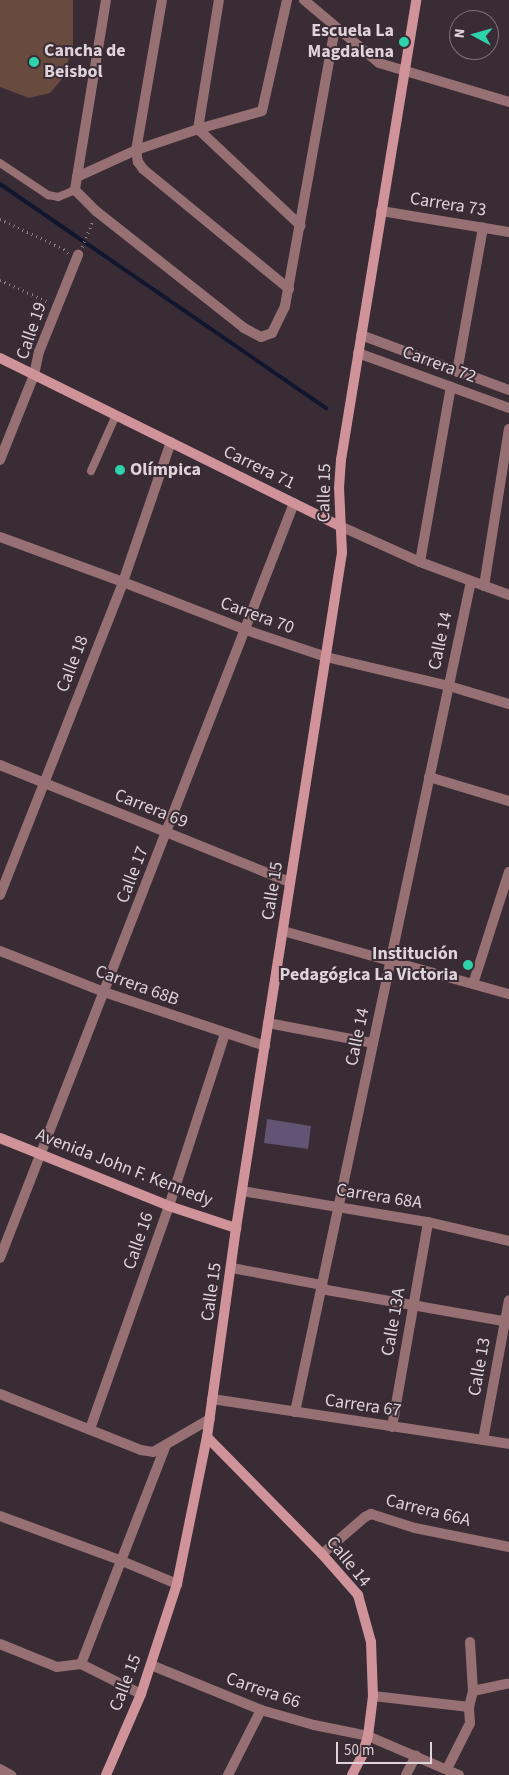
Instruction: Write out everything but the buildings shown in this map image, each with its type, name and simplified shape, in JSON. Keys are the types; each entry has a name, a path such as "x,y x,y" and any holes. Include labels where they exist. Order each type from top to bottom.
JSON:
{"street":[{"path":"106,0 75,190 96,211 244,328 261,337 272,333 285,306 301,226 335,27"},
{"path":"162,0 136,150 138,162 142,169 289,288"},
{"path":"198,129 219,0"},
{"path":"77,177 136,150 198,129 262,111 287,0"},
{"path":"304,0 379,63 509,102"},
{"name":"Calle 15","path":"106,1775 141,1694 176,1584 208,1437 236,1228 342,553 340,466 403,69 416,0"},
{"path":"198,129 301,226"},
{"name":"Carrera 73","path":"381,211 509,232"},
{"path":"458,372 483,227"},
{"name":"Calle 19","path":"0,460 34,375 39,352 73,256"},
{"name":"Carrera 72","path":"361,335 509,390"},
{"name":"Carrera 72","path":"358,353 509,408"},
{"name":"Carrera 71","path":"0,358 340,526 420,562 509,594"},
{"path":"420,562 451,387"},
{"path":"484,586 509,429"},
{"name":"Calle 18","path":"0,895 123,582 170,442"},
{"name":"Calle 17","path":"0,1258 294,503"},
{"name":"Carrera 70","path":"0,537 246,630 326,657 448,686 509,704"},
{"name":"Calle 14","path":"295,1412 471,581"},
{"name":"Carrera 69","path":"0,765 290,882"},
{"path":"429,777 509,801"},
{"path":"473,984 509,872"},
{"path":"283,931 509,994"},
{"name":"Carrera 68B","path":"0,951 104,992 265,1046"},
{"path":"268,1023 373,1043"},
{"name":"Calle 16","path":"90,1429 169,1206 225,1034"},
{"name":"Avenida John F. Kennedy","path":"0,1138 169,1206 236,1228"},
{"name":"Carrera 68A","path":"242,1191 428,1222 509,1241"},
{"name":"Calle 13A","path":"392,1427 428,1222"},
{"path":"232,1268 507,1322"},
{"name":"Calle 13","path":"483,1440 507,1322 509,1300"},
{"path":"0,1394 141,1450 153,1452 165,1447 210,1420"},
{"name":"Carrera 67","path":"212,1399 509,1444"},
{"name":"Calle 14","path":"208,1437 322,1554 358,1595 371,1642 374,1696 368,1736 362,1756 352,1775"},
{"path":"81,1664 165,1447"},
{"name":"Carrera 66A","path":"322,1554 365,1516 371,1514 415,1528 509,1547"},
{"path":"0,1516 122,1561 176,1584"},
{"path":"447,1769 470,1723 469,1707 473,1691 470,1642"},
{"path":"0,1644 57,1667 81,1664 141,1694"},
{"name":"Carrera 66","path":"151,1665 261,1710 314,1725 368,1736 459,1775"},
{"path":"473,1691 507,1684"},
{"path":"374,1696 469,1707"},
{"path":"228,1775 261,1710"},
{"path":"406,1775 416,1755"},
{"path":"0,1769 11,1775"}],"lane":[{"path":"0,163 48,195 58,197 75,190"},
{"path":"92,471 116,415"}],"path":[{"path":"0,219 64,248 73,256 92,221"},
{"path":"0,280 50,302 54,294"}],"shaded area":[{"name":"Cancha de Beisbol","path":"0,0 73,0 73,46 62,79 50,93 29,98 0,87"}],"waterway":[{"path":"0,184 326,408"}],"place":[{"name":"Escuela La Magdalena","path":"404,42"},
{"name":"Cancha de Beisbol","path":"34,62"},
{"name":"Olímpica","path":"120,470"},
{"name":"Institución Pedagógica La Victoria","path":"468,965"}]}
